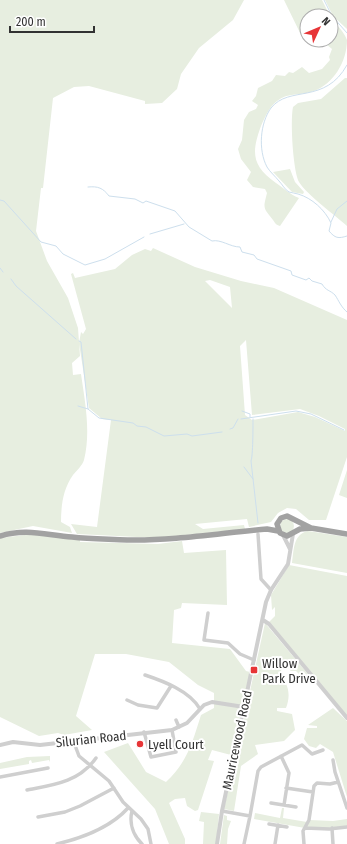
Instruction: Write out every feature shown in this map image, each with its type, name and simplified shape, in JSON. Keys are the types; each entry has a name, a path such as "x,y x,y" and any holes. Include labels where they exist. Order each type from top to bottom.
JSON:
{"highway":[{"path":"267,529 277,524 284,516 290,516 311,528"},
{"path":"294,533 297,526 295,520"},
{"path":"277,524 278,530 283,535 294,533 304,528 347,534"},
{"path":"0,536 17,531 33,531 74,538 157,539 267,529 278,530"}],"street":[{"name":"Mauricewood Road","path":"218,844 222,811 266,602 271,590 288,564 294,533"},
{"path":"258,534 261,579 271,590"},
{"path":"283,535 290,550"},
{"path":"208,613 204,640 228,643 240,654 254,660"},
{"path":"263,620 269,624 347,718"},
{"path":"145,675 171,686 192,700 200,709"},
{"path":"127,700 138,705 156,708 171,686"},
{"name":"Silurian Road","path":"0,745 13,742 40,745 73,740 172,730 192,720 200,709 212,702 244,707"},
{"path":"176,720 178,728"},
{"path":"144,732 150,757 176,752 172,730"},
{"path":"73,740 79,756 109,781 130,810 148,829 151,844"},
{"path":"244,844 259,768 302,745 312,754 324,750"},
{"path":"281,756 289,773 284,805"},
{"path":"27,790 71,780 91,766 96,758"},
{"path":"333,760 338,782 347,808"},
{"path":"0,778 48,768"},
{"path":"304,844 305,828 309,820 314,786 317,783 330,784 338,782"},
{"path":"38,817 65,812 80,806 114,788"},
{"path":"286,788 313,792"},
{"path":"271,804 296,807"},
{"path":"57,844 85,835 115,820 130,810"},
{"path":"130,810 132,828 136,839 142,844"},
{"path":"222,811 250,816"},
{"path":"269,824 287,827"},
{"path":"275,844 278,825"},
{"path":"305,828 347,827"},
{"path":"332,828 332,844"}],"shaded area":[{"path":"0,0 244,0 233,20 199,48 181,74 177,89 162,103 145,104 145,101 89,86 74,87 53,98 43,188 41,188 36,231 47,261 68,298 78,328 80,356 72,363 73,375 81,374 87,417 87,439 84,460 67,486 61,510 61,522 70,527 72,533 33,526 0,533"},
{"path":"284,0 322,0 326,8 299,8 299,31"},
{"path":"325,0 347,0 347,29 339,22 339,8 329,8"},
{"path":"339,27 347,40 345,56 333,78 321,88 314,91 286,96 277,101 268,112 258,136 255,151 258,165 268,177 289,193 299,198 280,226 276,224 265,208 267,193 265,189 253,187 247,180 251,172 241,159 238,149 242,140 244,120 249,112 256,109 258,105 252,101 256,96 258,88 272,81 276,75 285,76 289,72 293,73 302,67 309,73 322,69 330,60 329,57 332,49 331,48 339,48"},
{"path":"345,78 347,78 347,226 315,199 299,182 295,168 292,123 293,107 298,103 321,99"},
{"path":"290,169 295,182 304,192 303,194 292,192 273,172"},
{"path":"153,248 195,267 241,281 274,288 347,320 347,457 326,520 309,520 296,509 287,508 278,513 271,522 249,527 247,519 195,524 203,529 244,525 245,529 157,538 77,534 71,524 97,527 111,420 102,419 89,408 79,343 81,332 83,334 86,329 71,274 73,273 75,278 115,269 132,255 145,249 151,251","holes":["210,280 230,287 232,308 205,281","246,340 252,415 300,409 319,416 345,429 345,431 315,417 298,412 252,420 245,415 240,346"]},
{"path":"347,470 347,498 339,495"},
{"path":"287,519 292,521 294,526 292,531 287,533 282,531 280,526 282,521"},
{"path":"308,531 347,537 347,573 292,563 295,543 299,535"},
{"path":"33,534 80,540 80,542 158,544 182,541 184,553 226,550 227,605 182,603 181,608 174,610 172,643 230,649 246,671 250,672 231,755 212,750 208,760 214,761 198,810 195,811 187,806 185,798 175,799 169,803 185,839 185,844 169,844 155,809 104,752 128,743 146,772 166,782 179,767 188,751 201,715 214,708 214,693 198,685 169,662 126,654 95,654 76,716 92,730 64,735 58,733 39,736 0,717 0,538"},
{"path":"289,565 347,576 347,716 269,622 275,616 275,607 272,610 271,595"},
{"path":"265,623 313,680 304,672 301,676 296,671 291,671 285,666 278,674 285,681 289,694 286,708 277,708 277,711 292,714 295,730 284,741 255,745 258,754 241,766 234,811 224,809"},
{"path":"333,708 347,721 347,797 333,752 320,744 316,748 309,746 304,739 307,728 317,728 317,726 308,725"},
{"path":"50,756 50,762 49,760 32,763 31,760 29,761 29,764 0,769 0,763 27,757"},
{"path":"282,808 284,808 283,818 307,822 309,820 333,821 347,819 347,828 305,828 254,819 255,813 280,818"},
{"path":"201,812 219,814 216,844 203,844 204,822 199,821"},
{"path":"224,815 227,816 227,820 231,821 228,829 227,844 220,844"}],"waterway":[{"path":"324,0 332,16 347,33"},
{"path":"347,65 338,77 328,85 308,93 287,97 279,101 271,108 264,121 261,145 267,167 286,190 308,198 318,205 331,223 329,231 333,235 339,238 347,236"},
{"path":"88,187 100,188 109,196 135,199 143,203 146,201 175,211 189,227 212,241 219,241 240,247 242,252 254,255 257,259 291,271 292,275 306,280 309,278 312,281 322,284 335,295 347,312"},
{"path":"0,200 4,201 41,242 56,246 63,254 85,265 105,259 144,237"},
{"path":"331,222 337,209 347,201"},
{"path":"150,234 184,224"},
{"path":"0,268 3,272"},
{"path":"11,279 16,286 76,339"},
{"path":"79,341 81,342 88,409 99,418 133,423 137,426 146,427 164,436 187,434 192,436 222,432"},
{"path":"78,406 88,409"},
{"path":"242,411 250,414 250,417"},
{"path":"241,419 296,411 311,414 344,430"},
{"path":"230,429 233,428 238,419"},
{"path":"253,419 253,448 251,461 258,523"},
{"path":"244,467 253,479"}],"place":[{"name":"Willow Park Drive","path":"254,670"},
{"name":"Lyell Court","path":"140,744"}]}
